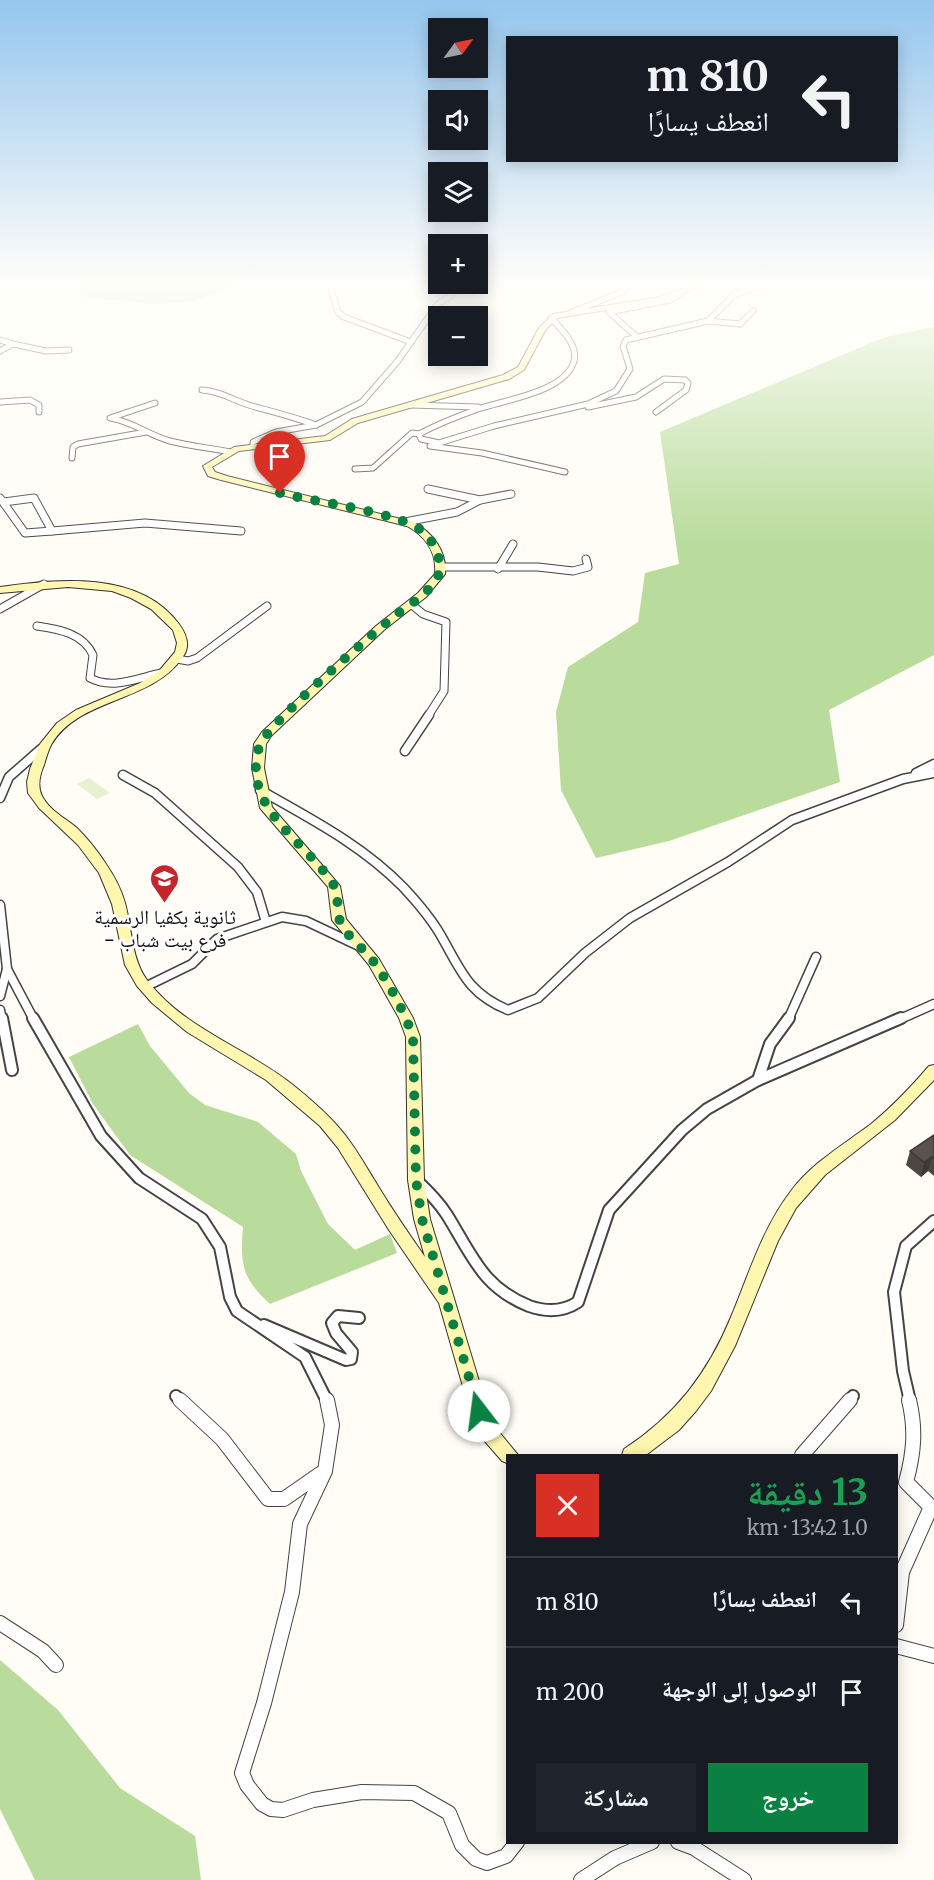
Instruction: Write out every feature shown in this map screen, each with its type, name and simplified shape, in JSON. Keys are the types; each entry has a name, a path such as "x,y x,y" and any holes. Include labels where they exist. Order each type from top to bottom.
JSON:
{"street":[{"path":"254,446 253,442 264,436 316,425 366,398 389,370"},
{"path":"508,1454 488,1432 479,1411 451,1310 422,1219 416,1180 413,1037 406,1018 374,962 339,920 334,886 266,808 260,790 258,753 266,734 372,636 411,604 436,580 441,567 429,537 419,528 405,522 211,474 207,466 230,452 254,446 327,438 355,422 493,382 518,370"},
{"path":"355,469 373,468 411,433 419,434 484,407 550,385 569,370"},
{"path":"424,441 439,443 494,426 577,407 609,396 622,384 630,370"},
{"path":"577,407 601,406 636,397 669,378 685,380 688,384 686,390 656,412"},
{"path":"202,390 218,391 251,406 268,408 316,425"},
{"path":"0,402 30,400 39,405 39,412"},
{"path":"155,403 110,417 112,420 127,420 146,432 177,442 230,452"},
{"path":"411,405 484,407"},
{"path":"72,458 73,447 78,444 146,432"},
{"path":"419,434 426,445 437,449 482,453 565,472"},
{"path":"428,489 480,500"},
{"path":"405,522 457,512 480,500 511,494"},
{"path":"52,531 34,498 2,500 24,533 52,531 145,523 241,531"},
{"path":"498,569 513,544"},
{"path":"441,567 544,568 573,572 588,567 586,559"},
{"path":"0,590 46,583 113,588 150,603 169,619 181,635 181,651 161,673 69,719 41,749 23,762 9,777 0,798"},
{"path":"0,609 46,583"},
{"path":"405,751 441,697 447,654 446,622 443,619 423,614 411,604"},
{"path":"177,658 188,661 197,658 267,606"},
{"path":"37,626 65,631 86,645 93,657 90,678 97,682 113,682 161,673"},
{"path":"41,749 33,782 34,794 44,807 73,832 100,864 118,902 128,953 145,987 188,1024 286,1088 330,1128 361,1169 378,1199 451,1310"},
{"path":"260,790 355,844 369,855 395,879 431,920 468,985 478,997 508,1010 528,1004 538,998 585,953 630,918 728,862 767,834 823,807 903,779 934,764"},
{"path":"903,779 934,773"},
{"path":"123,775 154,793 238,867 257,892 266,922"},
{"path":"0,905 7,969 22,1002 101,1136 139,1178 202,1219 220,1247 230,1297 237,1311 298,1350 315,1375 326,1397 332,1425 325,1471 300,1524 292,1592 264,1703 244,1761 242,1773 246,1785 262,1804 271,1809 283,1810 313,1800 362,1792 414,1793 448,1813 462,1845 476,1859 487,1863 498,1861 506,1856 515,1844"},
{"path":"145,987 192,964 217,939 266,922 293,917 361,947"},
{"path":"758,1080 770,1044 781,1032 795,1007 816,957"},
{"path":"0,996 7,969"},
{"path":"416,1180 438,1204 481,1274 493,1288 525,1305 545,1310 564,1309 579,1302 609,1210 682,1130 707,1109 758,1080 934,1004"},
{"path":"0,1010 12,1070"},
{"path":"632,1454 661,1434 708,1383 730,1341 767,1244 799,1192 826,1165 890,1116 934,1070"},
{"path":"898,1607 902,1572 932,1504 906,1482 914,1455 914,1420 903,1371 894,1292 906,1246 934,1221"},
{"path":"245,1318 294,1336 346,1360 351,1359 352,1352 336,1333 332,1323 341,1316 359,1318"},
{"path":"176,1396 222,1439 268,1499 278,1500 290,1496 325,1471"},
{"path":"803,1454 853,1396"},
{"path":"0,1623 43,1651 56,1665"},
{"path":"898,1647 934,1656"},
{"path":"581,1880 615,1858 647,1844"},
{"path":"683,1844 694,1848 744,1880"}],"green space":[{"path":"807,370 934,370 934,655 829,710 840,782 669,841 596,858 561,790 556,712 568,667 638,622 645,573 679,564 660,432"},
{"path":"89,778 110,793 97,799 77,784"},
{"path":"138,1024 150,1046 189,1093 205,1105 258,1122 296,1154 301,1171 328,1224 355,1250 390,1234 397,1253 270,1304 248,1278 245,1270 242,1251 243,1227 130,1155 93,1104 69,1057"},
{"path":"0,1660 58,1710 120,1788 195,1836 201,1880 35,1880 0,1809"}],"building":[{"path":"934,1135 934,1159 932,1157 924,1162 910,1151"}],"place":[{"name":"ثانوية بكفيا الرسمية - فرع بيت شباب","path":"165,904"}],"route":[{"path":"280,493 349,507 414,525 429,537 441,567 436,580 422,595 380,628 276,722 260,744 258,779 266,808 334,886 337,894 339,920 374,962 406,1018 413,1037 416,1180 422,1219 479,1411"}]}
